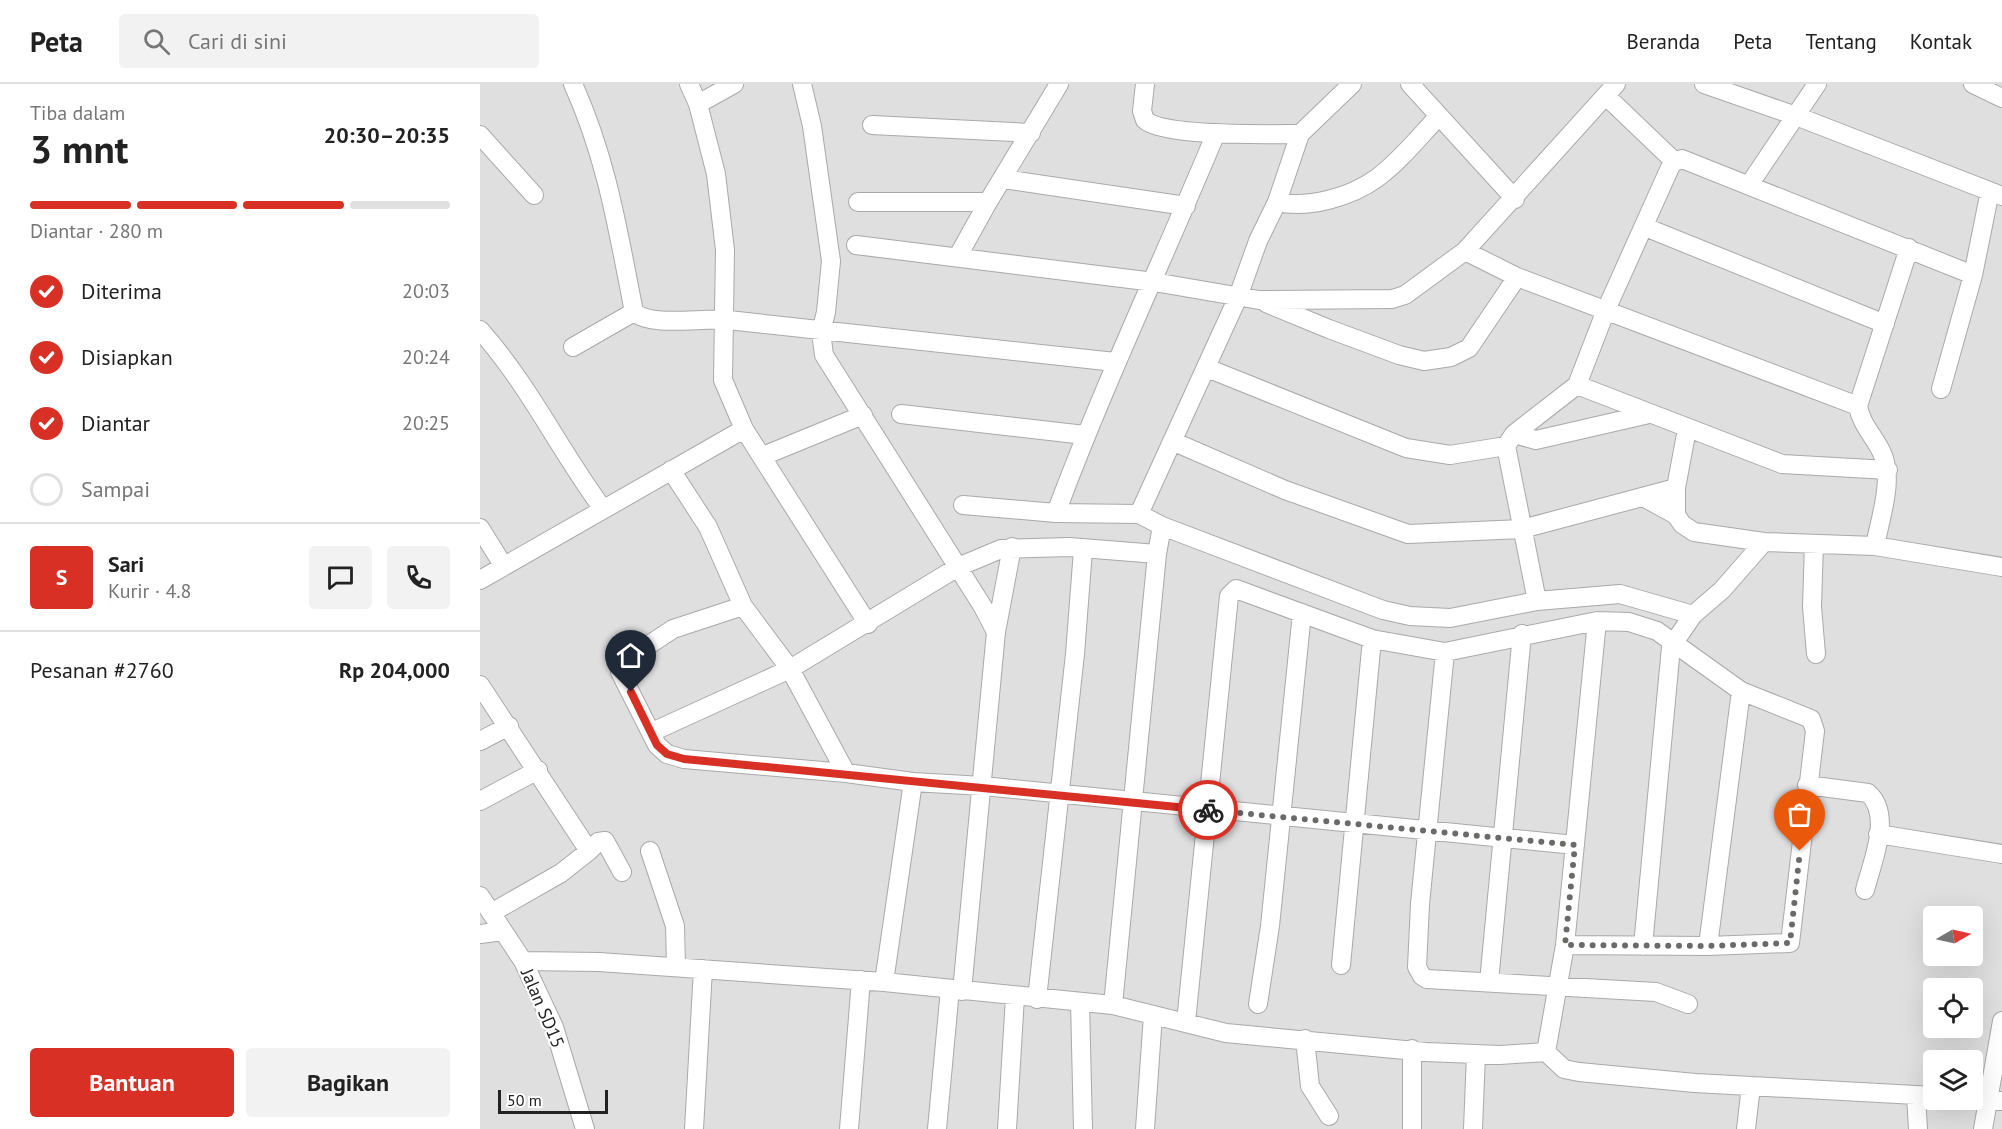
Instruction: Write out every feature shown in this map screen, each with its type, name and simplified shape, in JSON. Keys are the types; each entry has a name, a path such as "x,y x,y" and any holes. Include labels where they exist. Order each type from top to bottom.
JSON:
{"street":[{"path":"573,84 591,125 608,180 634,312"},
{"path":"689,84 698,104 716,174 725,250 723,380 744,429 868,624"},
{"path":"698,104 734,84"},
{"path":"802,84 812,126 831,261 826,312 829,333 824,355 958,567 996,632"},
{"path":"958,256 1059,84"},
{"path":"1145,84 1142,111 1145,120 1150,125 1216,133 1300,134"},
{"path":"1139,514 1238,297 1258,241 1277,202 1300,134 1352,84"},
{"path":"1410,84 1515,199"},
{"path":"1704,84 1796,116 1996,194 1941,389"},
{"path":"1749,185 1817,84"},
{"path":"1973,84 2002,98"},
{"path":"856,245 1154,282 1259,300 1392,299 1405,295 1465,251 1515,199 1611,90 1674,161"},
{"path":"1277,202 1304,205 1360,187 1390,167 1439,116"},
{"path":"872,125 1031,133"},
{"path":"1056,513 1115,362 1154,282 1216,133"},
{"path":"480,135 534,195"},
{"path":"1674,161 1682,159 1973,275"},
{"path":"1510,440 1577,385 1606,310 1674,161"},
{"path":"1004,179 1186,206"},
{"path":"858,202 988,202"},
{"path":"1645,227 1885,324"},
{"path":"1875,546 1888,470 1881,451 1862,420 1858,406 1909,248"},
{"path":"1465,251 1518,277 1858,406"},
{"path":"1259,300 1329,329 1424,361 1451,357 1469,348 1518,277"},
{"path":"634,312 650,320 724,319 829,333 1115,362"},
{"path":"573,346 634,312"},
{"path":"480,330 500,353 539,408 603,510"},
{"path":"1207,368 1406,448 1450,455 1510,440 1536,440 1649,414"},
{"path":"1577,385 1687,429 1787,465 1888,470"},
{"path":"900,414 1085,435"},
{"path":"763,456 863,415"},
{"path":"480,580 744,429"},
{"path":"1687,429 1676,488 1676,514 1682,525 1694,532 1764,542 1875,546 1995,566"},
{"path":"1510,440 1522,529 1537,601"},
{"path":"1172,441 1285,490 1398,531 1438,534 1522,529 1676,488"},
{"path":"671,470 708,527 743,606 790,669 846,773"},
{"path":"1642,497 1676,514"},
{"path":"963,505 1056,513 1139,514"},
{"path":"1113,1005 1160,540 1139,514"},
{"path":"480,528 503,565"},
{"path":"652,732 790,669 868,624 958,567 985,555 1012,547 1083,549 1160,540 1383,610 1410,616 1450,618 1537,601 1620,594 1691,618"},
{"path":"1643,946 1668,657 1675,638 1691,618 1722,590 1764,542"},
{"path":"1814,544 1812,607 1816,654"},
{"path":"937,1129 983,786 996,632 1012,547"},
{"path":"1037,999 1075,654 1083,549"},
{"path":"1185,1022 1230,592 1238,589 1372,639 1445,652 1522,634 1597,621 1629,622 1675,638 1741,691 1811,719 1815,731 1790,943 1708,946 1565,945"},
{"path":"743,606 673,629 623,662 620,672 657,745 667,754 684,759 846,773 913,782 983,786 1575,845"},
{"path":"1258,1004 1270,926 1302,613"},
{"path":"1546,1052 1565,945 1597,621"},
{"path":"1489,982 1522,634"},
{"path":"1341,965 1372,639"},
{"path":"1445,652 1420,904 1417,967 1422,976 1427,979 1656,992 1688,1004"},
{"path":"480,685 589,850"},
{"path":"1708,946 1741,691"},
{"path":"480,741 509,726"},
{"path":"480,801 538,770"},
{"path":"884,982 913,782"},
{"path":"1807,785 1868,793 1879,807 1878,834 1865,890"},
{"path":"1878,834 2002,854"},
{"path":"491,913 561,873 598,842 605,841 622,872"},
{"path":"650,850 667,895 675,926 676,967"},
{"name":"Jalan SD15","path":"480,896 523,961 554,1027 585,1129"},
{"path":"480,934 503,930"},
{"path":"523,961 676,967 884,982 1015,997 1113,1005 1230,1034 1476,1054 1546,1052 1564,1069 1580,1072 1702,1083 1923,1096"},
{"path":"694,1129 703,969"},
{"path":"849,1129 861,980"},
{"path":"1007,1129 1015,997"},
{"path":"1080,1002 1083,1129"},
{"path":"1145,1129 1153,1015"},
{"path":"1983,1129 2002,1021"},
{"path":"1305,1039 1310,1086 1329,1116"},
{"path":"1412,1049 1412,1129"},
{"path":"1473,1129 1476,1054"},
{"path":"1746,1129 1751,1086"},
{"path":"1918,1129 1923,1105"}],"shaded area":[{"path":"480,84 2002,84 2002,1129 480,1129"}],"way so far":[{"path":"1208,810 1575,845 1565,945 1708,946 1785,945 1790,943 1800,851"}],"route":[{"path":"631,692 657,745 667,754 684,759 846,773 913,782 983,786 1208,810"}]}
